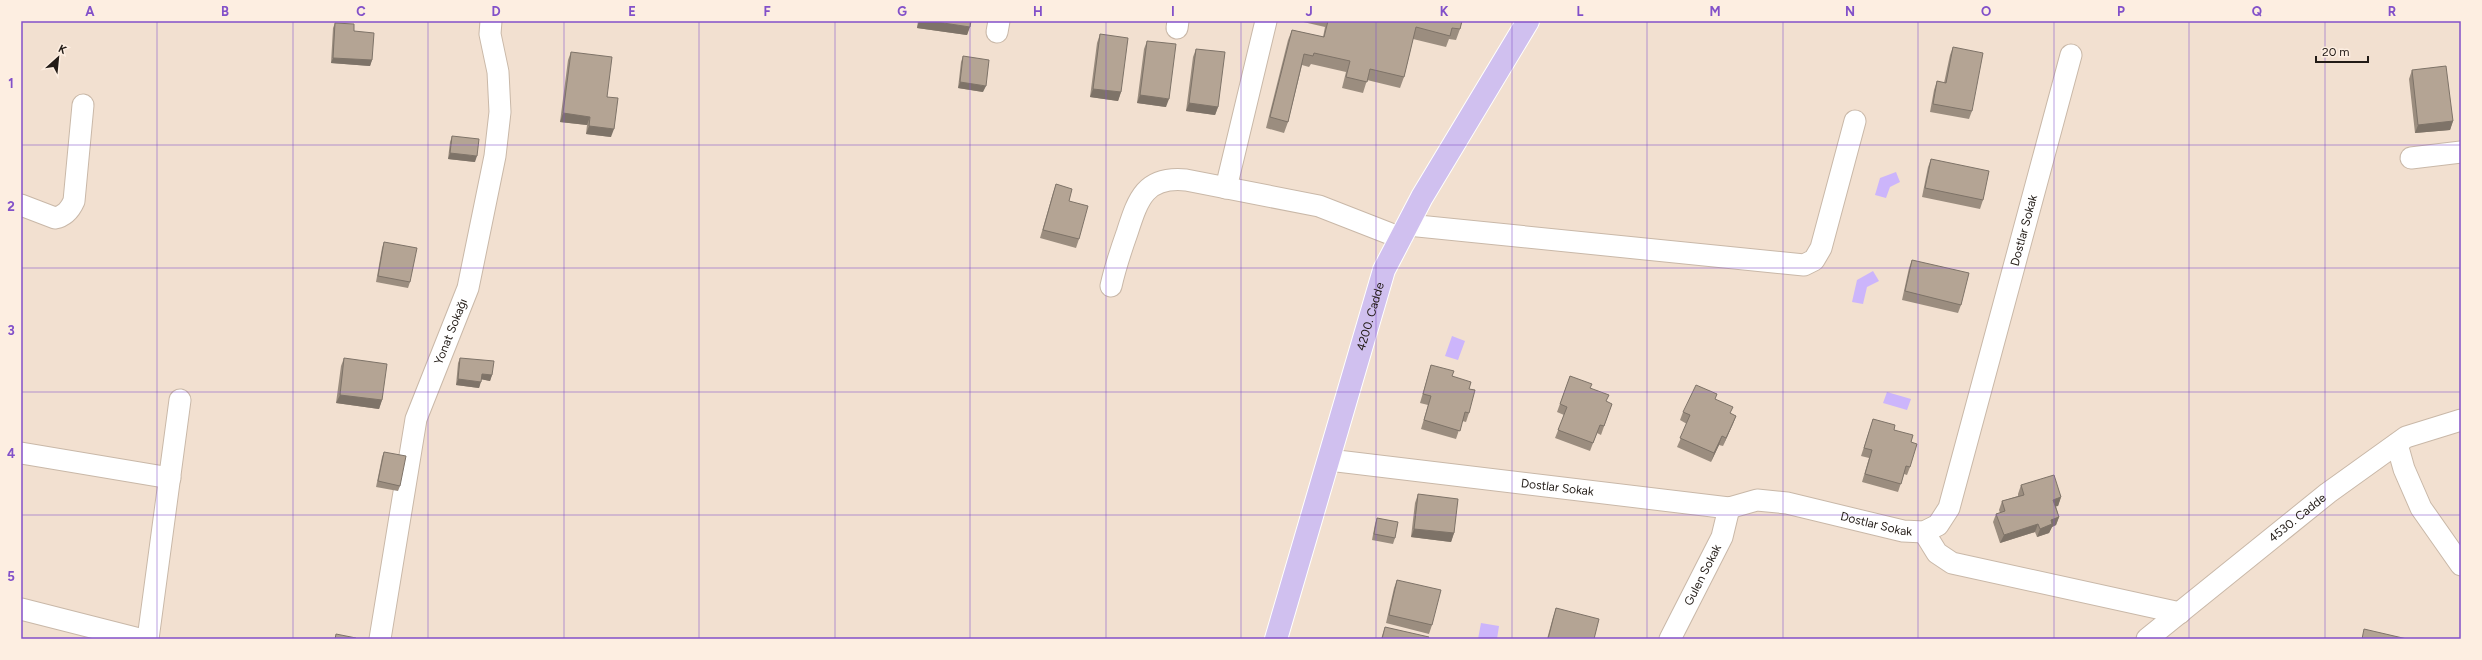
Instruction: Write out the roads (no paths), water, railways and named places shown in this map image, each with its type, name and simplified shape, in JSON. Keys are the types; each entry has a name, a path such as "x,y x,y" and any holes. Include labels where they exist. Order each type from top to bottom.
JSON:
{"main road":[{"name":"4200. Cadde","path":"1276,639 1384,270 1422,197 1528,21"}],"street":[{"name":"Yonat Sokağı","path":"380,639 416,419 468,288 495,156 500,112 498,72 490,34 491,21"},
{"path":"1226,188 1266,21"},
{"name":"Dostlar Sokak","path":"1329,460 1729,508 1757,500 1787,503 1903,531 1924,532 1938,524 1949,508 2071,55"},
{"path":"21,205 55,218 61,217 71,208 74,201 84,105"},
{"path":"1111,286 1138,200 1149,188 1165,180 1176,179 1319,206 1404,231 1804,265 1814,260 1821,248 1855,121"},
{"path":"2411,158 2461,152"},
{"path":"148,639 180,400"},
{"name":"4530. Cadde","path":"2147,639 2328,493 2406,437 2461,420"},
{"path":"2397,444 2404,469 2422,508 2461,565"},
{"path":"21,453 170,478"},
{"name":"Gulen Sokak","path":"1670,639 1722,537 1729,508"},
{"path":"1924,532 1937,553 1952,563 2180,613"},
{"path":"21,609 139,639"}]}
